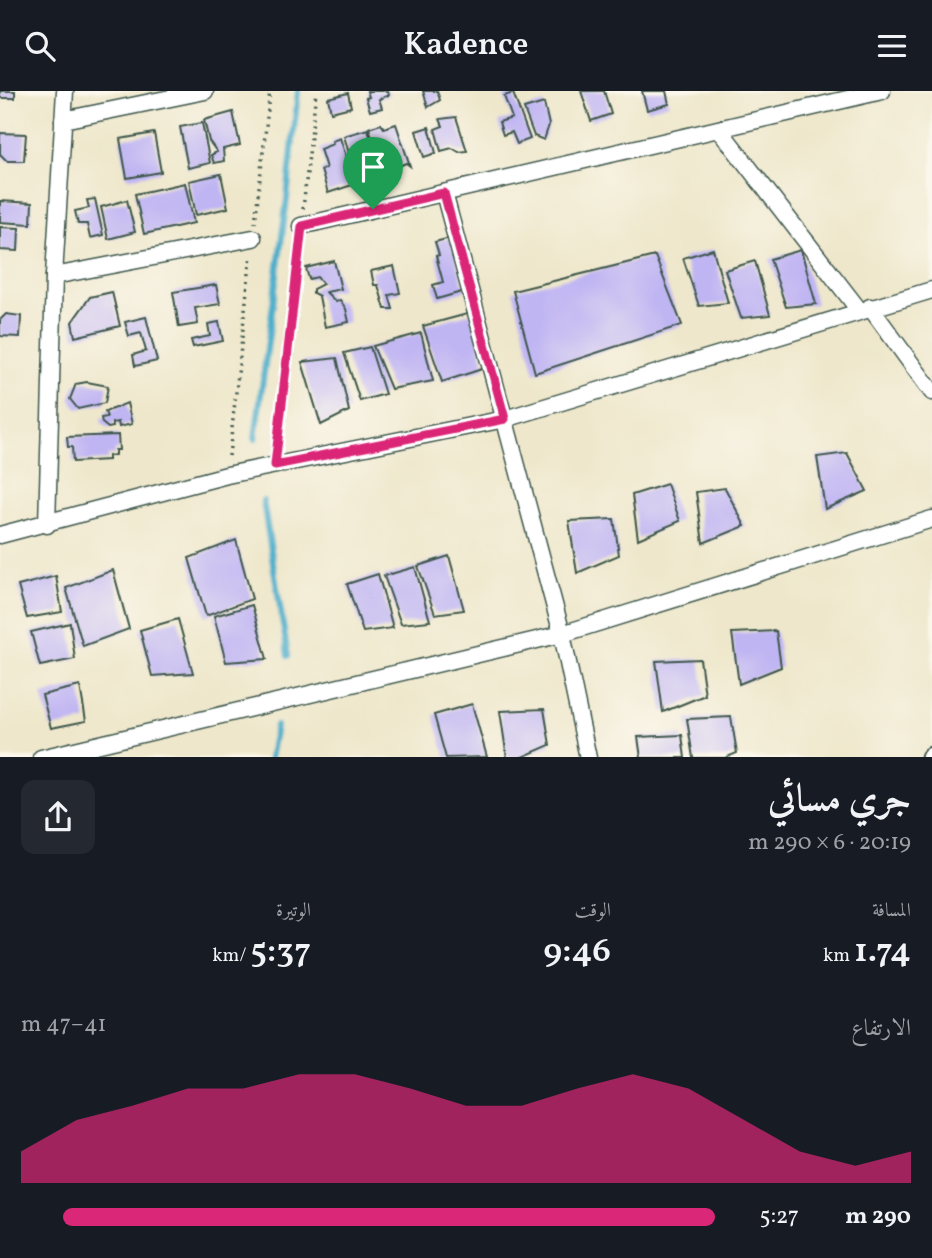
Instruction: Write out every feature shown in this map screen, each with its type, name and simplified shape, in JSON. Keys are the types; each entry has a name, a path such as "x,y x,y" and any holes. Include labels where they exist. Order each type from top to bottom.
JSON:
{"street":[{"path":"47,525 54,276 65,91"},
{"path":"63,120 205,91"},
{"path":"302,226 719,129 828,97 882,91"},
{"path":"719,129 932,392"},
{"path":"444,193 562,634 588,757"},
{"path":"54,276 253,238"},
{"path":"0,535 47,525 227,475 505,419 932,290"},
{"path":"45,757 562,634 932,519"}],"path":[{"path":"227,475 270,91"},
{"path":"275,465 316,91"}],"building":[{"path":"0,91 15,91 15,98 0,98"},
{"path":"367,91 388,91 389,95 379,99 382,108 370,111"},
{"path":"423,91 437,91 440,100 428,107"},
{"path":"581,91 604,91 611,114 591,121"},
{"path":"642,91 666,91 669,104 647,110"},
{"path":"348,93 351,107 331,112 328,98"},
{"path":"513,93 530,139 517,144 512,132 503,135 499,122 512,118 504,96"},
{"path":"544,103 549,125 544,140 534,136 524,109"},
{"path":"233,112 240,145 223,149 224,161 214,163 211,155 217,152 209,141 204,120"},
{"path":"456,117 467,151 459,152 452,148 441,151 435,129 443,126 440,119"},
{"path":"202,123 210,163 188,168 180,127"},
{"path":"381,124 384,128 396,124 410,166 406,163 394,168 392,174 386,176 369,128"},
{"path":"429,127 436,153 424,157 416,131"},
{"path":"368,129 380,170 356,177 344,136"},
{"path":"0,133 26,134 24,161 7,161 0,154"},
{"path":"154,133 161,172 127,178 120,139"},
{"path":"340,138 355,184 328,193 321,170 326,168 320,149"},
{"path":"221,174 228,208 196,215 189,181"},
{"path":"185,183 194,223 144,234 135,194"},
{"path":"95,199 103,235 90,238 87,224 78,224 75,211 89,208 87,200"},
{"path":"127,200 135,232 108,239 101,207"},
{"path":"0,201 32,203 31,224 0,222"},
{"path":"0,227 19,228 18,251 0,250"},
{"path":"450,238 465,291 437,299 433,285 443,282 435,242"},
{"path":"713,249 728,303 699,306 683,258"},
{"path":"801,250 816,304 786,307 770,259"},
{"path":"655,256 682,325 535,373 513,291"},
{"path":"334,261 341,289 326,292 336,302 340,300 346,309 349,322 325,327 319,296 313,293 313,289 323,284 317,277 309,279 306,268"},
{"path":"755,261 770,315 741,318 725,270"},
{"path":"394,266 400,293 389,295 393,309 385,309 371,271"},
{"path":"216,285 220,304 195,308 198,324 179,327 173,292"},
{"path":"112,292 120,326 75,337 72,322 90,297"},
{"path":"471,313 485,368 442,382 423,326"},
{"path":"6,314 21,316 20,337 0,336 0,320"},
{"path":"146,317 157,361 135,366 133,355 146,351 141,333 129,336 125,322"},
{"path":"219,322 223,341 193,347 191,340 210,336 208,324"},
{"path":"421,333 433,381 391,389 373,346"},
{"path":"370,347 385,394 360,401 344,353"},
{"path":"337,358 349,411 321,425 302,362"},
{"path":"87,382 108,386 105,403 78,409 70,399 76,384"},
{"path":"127,403 132,424 119,427 118,422 112,423 113,427 108,428 102,423 101,418 107,417 105,412"},
{"path":"118,435 119,450 115,450 115,455 108,456 108,460 73,462 72,447 68,447 67,437"},
{"path":"847,453 867,491 825,509 817,457"},
{"path":"667,484 680,521 638,539 632,495"},
{"path":"725,488 745,526 703,543 696,492"},
{"path":"614,519 619,555 577,573 569,521"},
{"path":"236,540 252,599 206,616 189,558"},
{"path":"449,556 464,610 435,614 418,566"},
{"path":"415,567 430,621 401,624 384,576"},
{"path":"113,570 129,629 83,646 66,588"},
{"path":"378,574 393,628 363,632 347,584"},
{"path":"56,576 62,612 27,618 18,586"},
{"path":"252,605 267,659 226,662 214,616"},
{"path":"178,619 193,673 152,676 140,630"},
{"path":"70,623 75,659 40,666 31,632"},
{"path":"776,631 781,667 739,684 732,633"},
{"path":"700,659 705,695 663,712 656,661"},
{"path":"80,686 86,721 51,728 42,695"},
{"path":"472,704 487,757 446,757 434,715"},
{"path":"544,709 550,745 522,757 507,757 500,711"},
{"path":"731,717 737,753 727,757 693,757 687,719"},
{"path":"682,735 685,757 641,757 638,737"}],"waterway":[{"path":"255,439 287,199 298,91"},
{"path":"263,501 288,656"},
{"path":"270,757 276,726"}],"route":[{"path":"444,193 505,419 275,465 302,226 373,209 444,193"}]}
